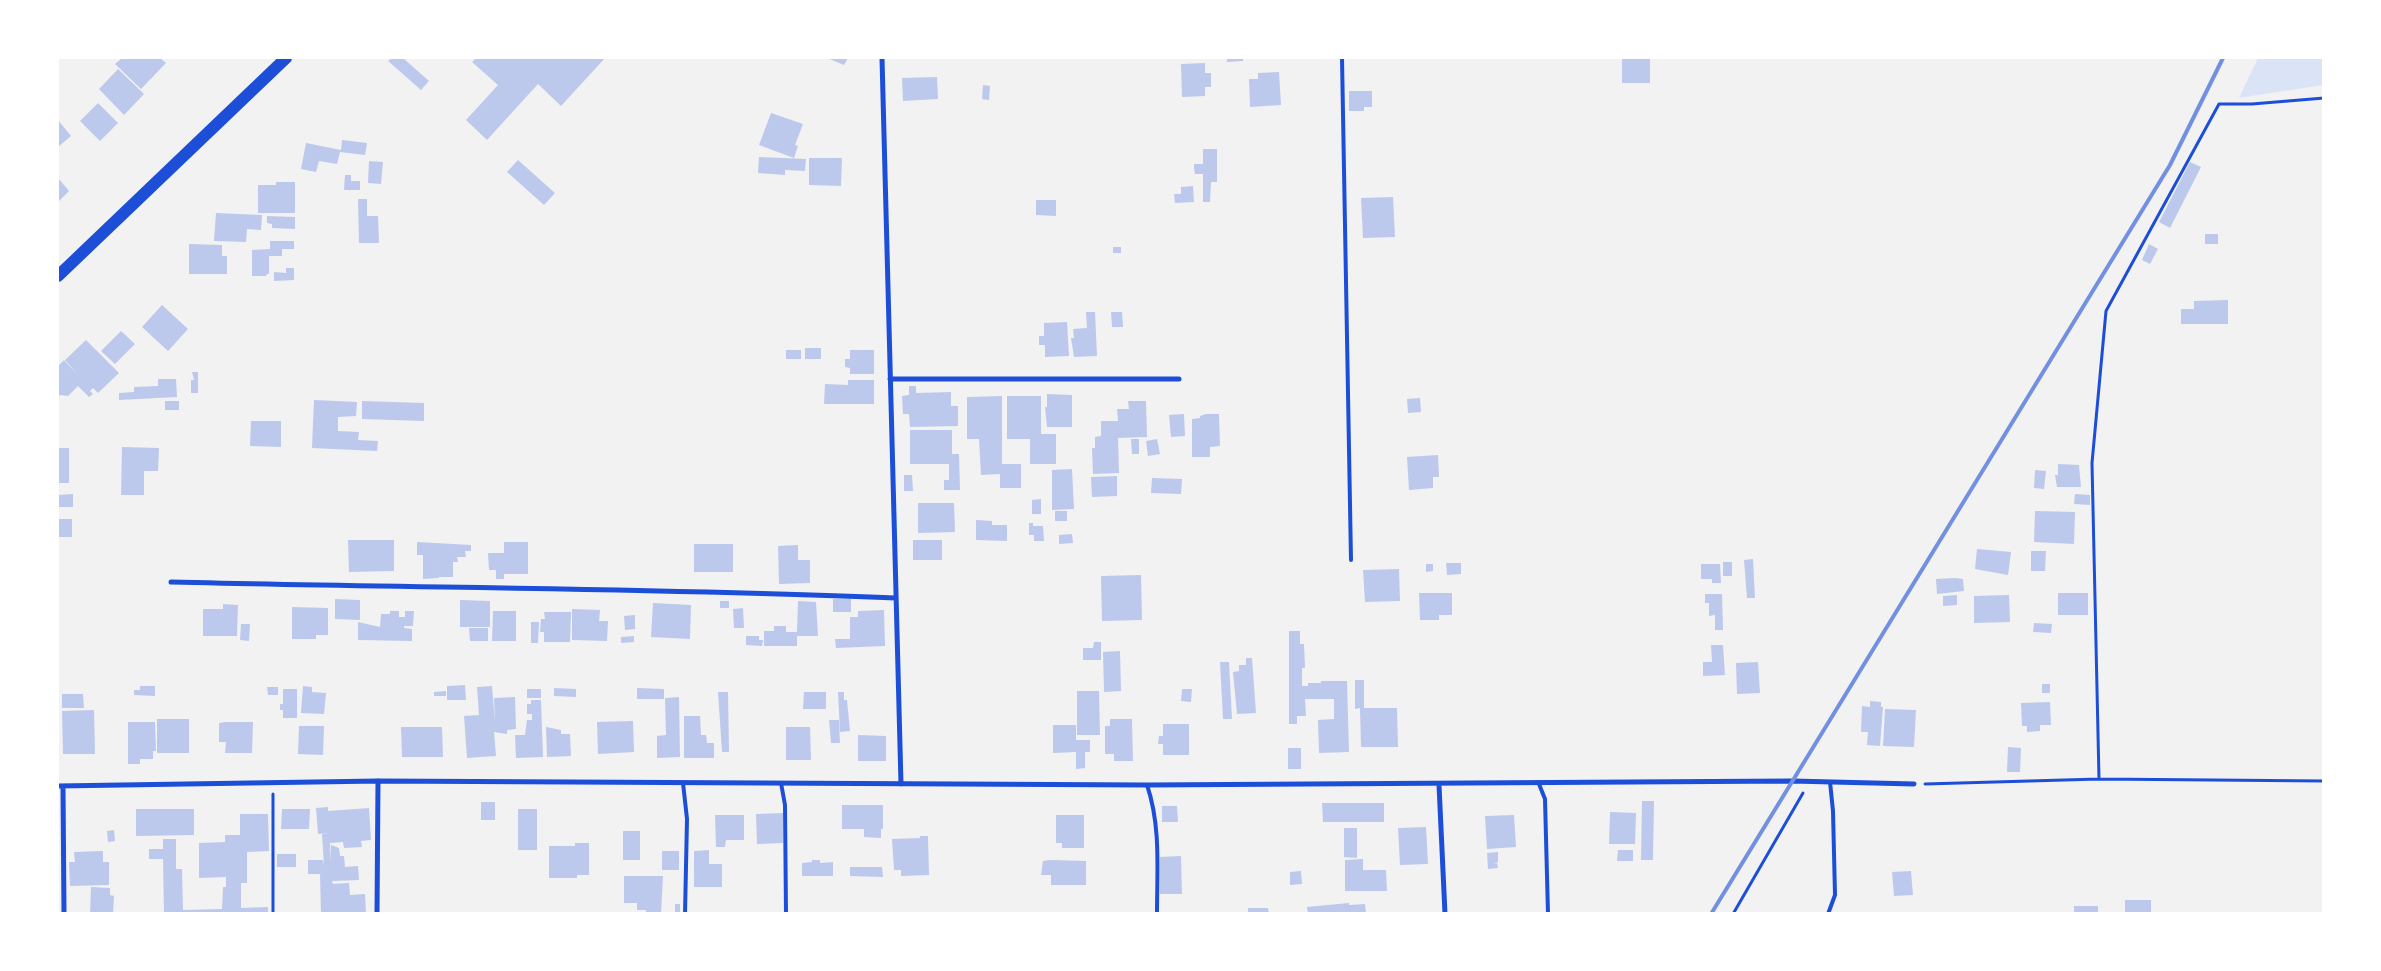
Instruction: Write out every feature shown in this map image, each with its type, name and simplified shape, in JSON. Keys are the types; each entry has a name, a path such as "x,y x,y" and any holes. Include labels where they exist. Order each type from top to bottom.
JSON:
{"main road":[{"path":"58,276 286,58"}],"street":[{"path":"882,58 901,784"},
{"path":"890,379 1179,379"},
{"path":"172,582 454,588 714,590 896,598"},
{"path":"64,914 60,786 378,781 1147,785 1810,782 1914,784"},
{"path":"377,914 378,781"},
{"path":"1439,784 1445,914"}],"lane":[{"path":"1342,58 1351,560"},
{"path":"1828,914 1835,895 1833,811 1830,782"},
{"path":"683,783 687,819 685,914"},
{"path":"781,784 786,805 786,914"},
{"path":"1539,784 1545,799 1548,914"},
{"path":"1147,785 1154,805 1157,825 1157,914"}],"path":[{"path":"2100,779 2092,462 2106,311 2219,104 2252,104 2324,98"},
{"path":"1914,784 2100,779 2324,781"},
{"path":"273,914 274,782"},
{"path":"1733,914 1810,782"}],"shaded area":[{"path":"2258,58 2323,58 2323,85 2239,98"}],"building":[{"path":"122,58 160,58 166,63 141,89 115,64"},
{"path":"392,58 403,58 429,81 421,90 388,61"},
{"path":"476,58 605,58 561,106 538,84 487,140 466,120 498,85 472,62"},
{"path":"827,58 848,58 844,65"},
{"path":"1227,58 1243,58 1243,61 1227,62"},
{"path":"1622,58 1650,58 1650,83 1622,83"},
{"path":"1205,63 1205,73 1211,73 1211,87 1205,87 1205,96 1182,97 1181,64"},
{"path":"118,69 144,94 124,115 99,89"},
{"path":"1279,72 1281,105 1250,107 1249,79 1258,79 1258,73"},
{"path":"937,77 938,99 903,101 902,78"},
{"path":"983,85 990,86 989,100 982,99"},
{"path":"1349,91 1372,91 1372,107 1364,107 1364,111 1349,111"},
{"path":"98,103 118,123 100,141 80,121"},
{"path":"771,113 803,124 795,145 798,146 794,158 759,145"},
{"path":"58,120 71,136 58,147"},
{"path":"342,140 367,143 365,155 340,152 337,164 319,161 316,172 301,169 306,143 341,150"},
{"path":"1203,149 1217,149 1217,182 1211,182 1210,202 1203,202 1203,174 1195,174 1194,168 1194,164 1203,164"},
{"path":"759,157 806,159 805,171 785,170 785,175 758,173"},
{"path":"809,158 842,158 841,186 809,185"},
{"path":"518,160 555,193 544,205 507,172"},
{"path":"369,161 383,162 381,184 368,183"},
{"path":"2190,162 2201,167 2170,228 2159,222"},
{"path":"345,175 351,175 351,181 360,181 360,190 344,190"},
{"path":"58,178 69,191 58,202"},
{"path":"276,182 295,182 295,213 258,213 258,185 276,185"},
{"path":"1193,186 1194,202 1175,203 1174,194 1181,194 1181,187"},
{"path":"1393,197 1395,237 1363,238 1361,198"},
{"path":"358,199 367,199 367,216 378,216 379,243 359,243"},
{"path":"1036,200 1056,200 1056,216 1036,215"},
{"path":"216,213 262,215 261,230 247,229 246,242 214,241"},
{"path":"267,216 295,217 295,229 272,228 272,224 267,223"},
{"path":"2205,234 2218,234 2218,244 2205,244"},
{"path":"270,241 294,241 294,249 282,249 282,256 269,256 269,274 266,276 252,276 252,250 270,249"},
{"path":"189,244 222,245 222,256 227,256 227,274 189,274"},
{"path":"2149,244 2158,249 2150,264 2142,260"},
{"path":"1113,247 1121,247 1121,253 1113,253"},
{"path":"286,268 294,268 294,280 274,281 274,272 286,273"},
{"path":"2228,300 2228,324 2181,324 2181,309 2194,309 2194,301"},
{"path":"162,305 188,329 168,351 142,327"},
{"path":"1086,312 1095,312 1097,356 1074,357 1071,338 1074,338 1073,329 1087,328"},
{"path":"1111,312 1122,312 1123,327 1112,327"},
{"path":"1067,322 1069,356 1045,357 1045,345 1039,345 1039,336 1044,336 1044,323"},
{"path":"121,331 135,344 115,364 101,351"},
{"path":"86,340 119,373 98,393 93,388 90,391 93,394 89,397 78,386 68,396 60,395 58,397 58,366 64,360 79,376 65,360"},
{"path":"805,348 821,348 821,359 805,359"},
{"path":"786,350 801,350 801,359 786,359"},
{"path":"850,350 874,350 874,374 850,374 850,368 845,367 845,359 850,359"},
{"path":"192,372 198,372 198,393 191,393 191,380 194,380"},
{"path":"158,379 176,379 177,397 119,400 119,393 134,392 134,387 158,386"},
{"path":"848,380 874,380 874,404 824,404 825,384 848,385"},
{"path":"909,386 916,386 916,393 951,392 951,406 958,406 958,426 910,427 909,414 903,414 902,396 909,395"},
{"path":"1047,394 1072,395 1072,427 1047,427 1045,407 1047,407"},
{"path":"1002,396 1002,464 1021,464 1021,488 1000,488 1000,474 981,475 979,439 967,439 967,397"},
{"path":"1007,396 1041,396 1041,434 1056,434 1056,464 1030,464 1030,439 1007,439"},
{"path":"1420,398 1421,412 1408,413 1407,399"},
{"path":"314,400 357,402 356,416 338,417 338,431 359,432 358,440 378,441 377,451 312,448"},
{"path":"165,401 179,401 179,410 165,410"},
{"path":"362,401 424,403 424,421 362,419"},
{"path":"1128,401 1146,401 1147,437 1118,438 1119,473 1093,474 1092,448 1095,448 1095,437 1101,436 1101,421 1118,421 1117,409 1129,409"},
{"path":"1184,414 1185,436 1171,437 1169,415"},
{"path":"1219,414 1220,446 1210,447 1210,457 1192,457 1192,419 1200,418 1200,416"},
{"path":"251,421 281,421 281,447 250,446"},
{"path":"910,430 952,430 952,454 959,454 960,490 944,490 944,480 949,480 949,464 910,464"},
{"path":"1131,439 1139,439 1139,454 1132,454"},
{"path":"1157,439 1160,454 1148,456 1146,441"},
{"path":"122,447 159,448 158,471 144,471 144,495 121,495"},
{"path":"58,448 69,448 69,483 58,483"},
{"path":"1438,455 1439,477 1433,477 1433,488 1409,490 1407,457"},
{"path":"2058,464 2079,465 2081,487 2057,487 2055,475 2058,475"},
{"path":"1072,469 1074,509 1052,510 1052,470"},
{"path":"2035,470 2046,471 2044,489 2034,488"},
{"path":"904,475 912,475 913,491 904,491"},
{"path":"1117,476 1117,496 1092,497 1091,477"},
{"path":"1152,478 1182,479 1181,494 1151,493"},
{"path":"73,494 73,507 58,507 58,495"},
{"path":"2075,494 2090,495 2090,505 2074,504"},
{"path":"1041,499 1041,514 1032,514 1032,500"},
{"path":"918,503 954,503 955,532 918,533"},
{"path":"1055,511 1067,511 1067,521 1055,521"},
{"path":"2035,511 2075,512 2074,544 2034,542"},
{"path":"58,519 72,519 72,537 58,537"},
{"path":"976,520 992,521 992,525 1007,525 1007,541 976,540"},
{"path":"1029,523 1033,523 1033,526 1043,526 1044,541 1034,541 1034,535 1029,535"},
{"path":"1072,534 1073,543 1059,544 1059,535"},
{"path":"348,540 394,540 394,571 349,572"},
{"path":"913,540 942,540 942,560 913,560"},
{"path":"417,542 471,545 471,551 465,551 466,557 457,557 458,562 453,562 453,577 439,577 438,552 439,578 423,579 423,555 417,555"},
{"path":"504,542 528,542 528,574 504,574 504,579 496,579 496,570 489,570 488,553 504,553"},
{"path":"694,544 733,544 733,572 694,572"},
{"path":"798,545 798,560 810,560 810,583 779,584 778,546"},
{"path":"1977,549 2011,552 2008,575 1975,569"},
{"path":"2031,551 2046,551 2045,571 2031,571"},
{"path":"1753,559 1755,598 1747,598 1744,560"},
{"path":"1723,562 1732,562 1732,576 1723,576"},
{"path":"1446,563 1461,563 1461,574 1447,575"},
{"path":"1426,564 1433,564 1433,571 1426,572"},
{"path":"1701,564 1720,564 1721,583 1712,583 1712,579 1701,579"},
{"path":"1399,569 1400,601 1365,602 1363,570"},
{"path":"1141,575 1142,620 1102,621 1101,576"},
{"path":"1936,579 1963,579 1964,591 1937,594"},
{"path":"1419,593 1452,593 1452,615 1439,615 1439,620 1420,620"},
{"path":"2058,593 2088,593 2088,615 2058,615"},
{"path":"1705,594 1722,594 1723,630 1715,630 1715,615 1709,616 1709,603 1705,603"},
{"path":"1957,595 1957,605 1943,606 1943,596"},
{"path":"2009,595 2010,622 1974,623 1974,596"},
{"path":"335,599 360,600 360,620 335,619"},
{"path":"833,599 851,599 851,612 833,612"},
{"path":"460,600 490,601 490,627 460,627"},
{"path":"720,601 729,601 729,608 720,608"},
{"path":"798,601 816,602 818,636 797,636 797,646 764,646 764,631 774,631 774,626 786,626 786,632 797,632"},
{"path":"653,603 691,605 690,639 651,637"},
{"path":"223,604 238,605 237,636 203,636 203,609 223,609"},
{"path":"292,607 328,608 328,635 316,635 316,639 292,639"},
{"path":"743,608 744,628 734,628 733,609"},
{"path":"572,609 600,610 599,621 608,621 607,641 572,640"},
{"path":"884,610 885,646 836,648 835,639 850,639 850,617 858,617 858,611"},
{"path":"390,611 399,611 399,617 405,617 405,611 414,611 413,626 404,626 404,628 412,629 412,641 358,640 358,622 380,627 381,614 390,614"},
{"path":"493,611 516,611 516,641 492,641"},
{"path":"544,612 571,612 570,642 544,642 544,632 540,632 541,619 545,619"},
{"path":"635,615 635,629 625,630 624,616"},
{"path":"531,622 539,622 538,643 531,643"},
{"path":"2034,623 2052,624 2051,633 2033,632"},
{"path":"241,624 250,624 249,641 240,640"},
{"path":"469,628 488,628 488,641 470,641"},
{"path":"1289,631 1300,631 1300,644 1304,644 1305,668 1302,668 1302,686 1308,686 1308,683 1321,683 1321,681 1347,681 1349,752 1319,753 1318,720 1334,719 1334,699 1305,699 1306,716 1297,716 1297,724 1289,724"},
{"path":"634,636 634,642 621,643 621,637"},
{"path":"746,636 759,636 759,640 763,640 762,646 746,645"},
{"path":"1094,642 1101,642 1101,660 1083,660 1083,648 1093,648"},
{"path":"1711,645 1723,645 1725,675 1703,676 1703,662 1712,662"},
{"path":"1120,651 1121,691 1104,692 1103,652"},
{"path":"1246,658 1252,658 1256,713 1237,714 1233,672 1239,671 1239,665 1246,665"},
{"path":"1220,662 1229,662 1232,719 1223,719"},
{"path":"1758,662 1760,693 1737,694 1736,663"},
{"path":"1355,680 1364,680 1364,708 1397,708 1398,747 1361,747 1360,708 1355,709"},
{"path":"2042,684 2050,684 2050,693 2042,693"},
{"path":"465,685 466,700 447,700 447,686"},
{"path":"140,686 155,686 155,696 134,695 134,690 140,690"},
{"path":"303,686 312,687 312,692 326,693 324,714 301,713"},
{"path":"492,686 495,722 494,698 515,697 516,729 507,730 507,734 494,732 496,756 467,758 464,716 479,715 477,687"},
{"path":"267,687 278,687 278,695 268,695"},
{"path":"554,688 576,689 576,697 554,696"},
{"path":"637,688 664,689 664,699 637,699"},
{"path":"283,689 297,689 297,718 283,718 283,710 280,710 280,704 283,704"},
{"path":"527,689 541,689 541,698 527,698"},
{"path":"1182,689 1192,689 1191,702 1181,701"},
{"path":"446,691 446,696 434,696 434,692"},
{"path":"1077,691 1099,691 1100,735 1077,735"},
{"path":"718,692 728,692 729,752 722,752"},
{"path":"804,692 826,692 826,709 803,709"},
{"path":"838,692 844,692 844,700 847,700 850,731 840,732"},
{"path":"62,694 83,694 84,708 62,708"},
{"path":"679,697 680,757 657,758 657,736 666,735 665,698"},
{"path":"531,700 541,700 543,757 516,758 515,735 525,735 527,720 532,720 532,714 527,714 527,704 531,704"},
{"path":"1870,701 1881,702 1881,707 1883,707 1880,746 1867,745 1868,732 1861,732 1862,706 1870,707"},
{"path":"2050,702 2051,725 2040,725 2040,731 2027,732 2027,726 2022,726 2021,703"},
{"path":"1885,709 1916,710 1914,747 1883,746"},
{"path":"94,710 95,754 63,754 62,711"},
{"path":"684,716 700,716 701,735 706,735 707,743 714,743 714,758 684,758"},
{"path":"157,719 189,719 189,753 157,753"},
{"path":"1110,719 1132,719 1133,761 1114,761 1114,754 1105,754 1105,726 1110,726"},
{"path":"829,720 839,720 840,743 831,743"},
{"path":"633,721 634,752 598,754 597,722"},
{"path":"128,722 155,722 156,751 153,751 153,759 140,759 140,764 128,764"},
{"path":"253,722 252,753 225,753 226,742 219,742 219,723"},
{"path":"1163,724 1189,724 1189,755 1163,755 1163,744 1158,744 1159,736 1163,736"},
{"path":"1053,725 1076,725 1076,740 1090,740 1090,752 1085,752 1085,768 1076,769 1076,752 1053,753"},
{"path":"299,726 324,726 323,755 298,754"},
{"path":"401,727 442,727 443,757 402,757"},
{"path":"546,727 561,730 561,734 570,734 571,756 547,757"},
{"path":"786,727 810,727 811,760 786,760"},
{"path":"858,735 886,736 886,761 858,761"},
{"path":"2008,747 2021,748 2020,772 2007,772"},
{"path":"1288,748 1301,748 1301,769 1288,769"},
{"path":"1642,801 1654,801 1653,860 1641,860"},
{"path":"481,802 495,802 495,820 481,820"},
{"path":"1322,803 1384,803 1384,822 1323,822"},
{"path":"842,805 883,805 881,838 864,837 864,829 842,829"},
{"path":"1162,806 1177,806 1178,822 1162,822"},
{"path":"328,807 328,811 369,808 371,840 361,841 362,847 344,848 343,842 330,843 331,863 331,845 339,848 340,856 344,856 345,867 358,866 359,880 332,881 333,884 349,883 350,895 365,894 366,914 321,914 320,874 308,874 308,860 323,860 324,866 322,834 329,833 318,834 316,808"},
{"path":"136,809 194,809 194,835 136,836"},
{"path":"282,809 310,809 309,829 281,829"},
{"path":"518,809 537,809 537,850 518,850"},
{"path":"1610,812 1636,813 1635,844 1609,844"},
{"path":"783,813 783,843 757,844 756,814"},
{"path":"240,814 268,814 269,851 247,852 247,883 241,883 241,908 268,907 268,914 164,914 163,859 149,859 149,849 163,849 163,839 176,839 176,869 182,869 183,910 222,909 223,887 226,887 226,877 199,878 199,843 225,842 225,835 240,835"},
{"path":"715,815 744,815 744,840 726,840 725,847 716,847"},
{"path":"1056,815 1084,815 1084,848 1062,848 1062,843 1056,843"},
{"path":"1514,815 1516,847 1487,849 1485,816"},
{"path":"1426,827 1428,864 1400,865 1398,828"},
{"path":"1344,828 1357,828 1357,858 1344,857"},
{"path":"114,830 115,841 108,842 107,831"},
{"path":"623,831 640,831 640,860 623,860"},
{"path":"920,836 928,836 929,875 901,876 901,870 894,870 892,839 920,838"},
{"path":"575,843 589,843 589,875 577,875 577,878 549,878 549,846 575,846"},
{"path":"709,850 709,864 722,864 722,887 694,887 694,851"},
{"path":"1618,850 1633,850 1633,861 1617,861"},
{"path":"103,851 103,862 109,862 109,885 70,886 69,862 75,862 74,852"},
{"path":"662,851 679,851 679,870 662,870"},
{"path":"1498,852 1498,862 1493,864 1497,863 1498,868 1488,869 1487,853"},
{"path":"277,854 296,854 296,867 277,867"},
{"path":"1181,856 1182,894 1160,894 1160,857"},
{"path":"1363,859 1363,870 1386,870 1387,891 1345,891 1345,860"},
{"path":"812,860 820,860 820,863 833,862 833,876 802,876 802,863 812,862"},
{"path":"1043,861 1086,861 1086,885 1051,885 1051,875 1041,875"},
{"path":"850,867 882,867 883,877 850,876"},
{"path":"1301,871 1302,884 1290,885 1290,872"},
{"path":"1911,871 1913,895 1894,896 1892,872"},
{"path":"624,876 663,876 661,914 646,914 646,910 637,910 637,903 624,903"},
{"path":"91,887 110,888 110,895 114,896 113,914 90,914"},
{"path":"2125,900 2151,900 2151,914 2125,914"},
{"path":"1349,903 1349,905 1365,904 1366,913 1308,914 1307,907"},
{"path":"675,904 680,904 680,914 675,914"},
{"path":"2074,906 2098,906 2098,914 2074,914"},
{"path":"1248,908 1268,908 1269,914 1248,914"}],"railway":[{"path":"1711,914 2170,165 2223,58"}]}
